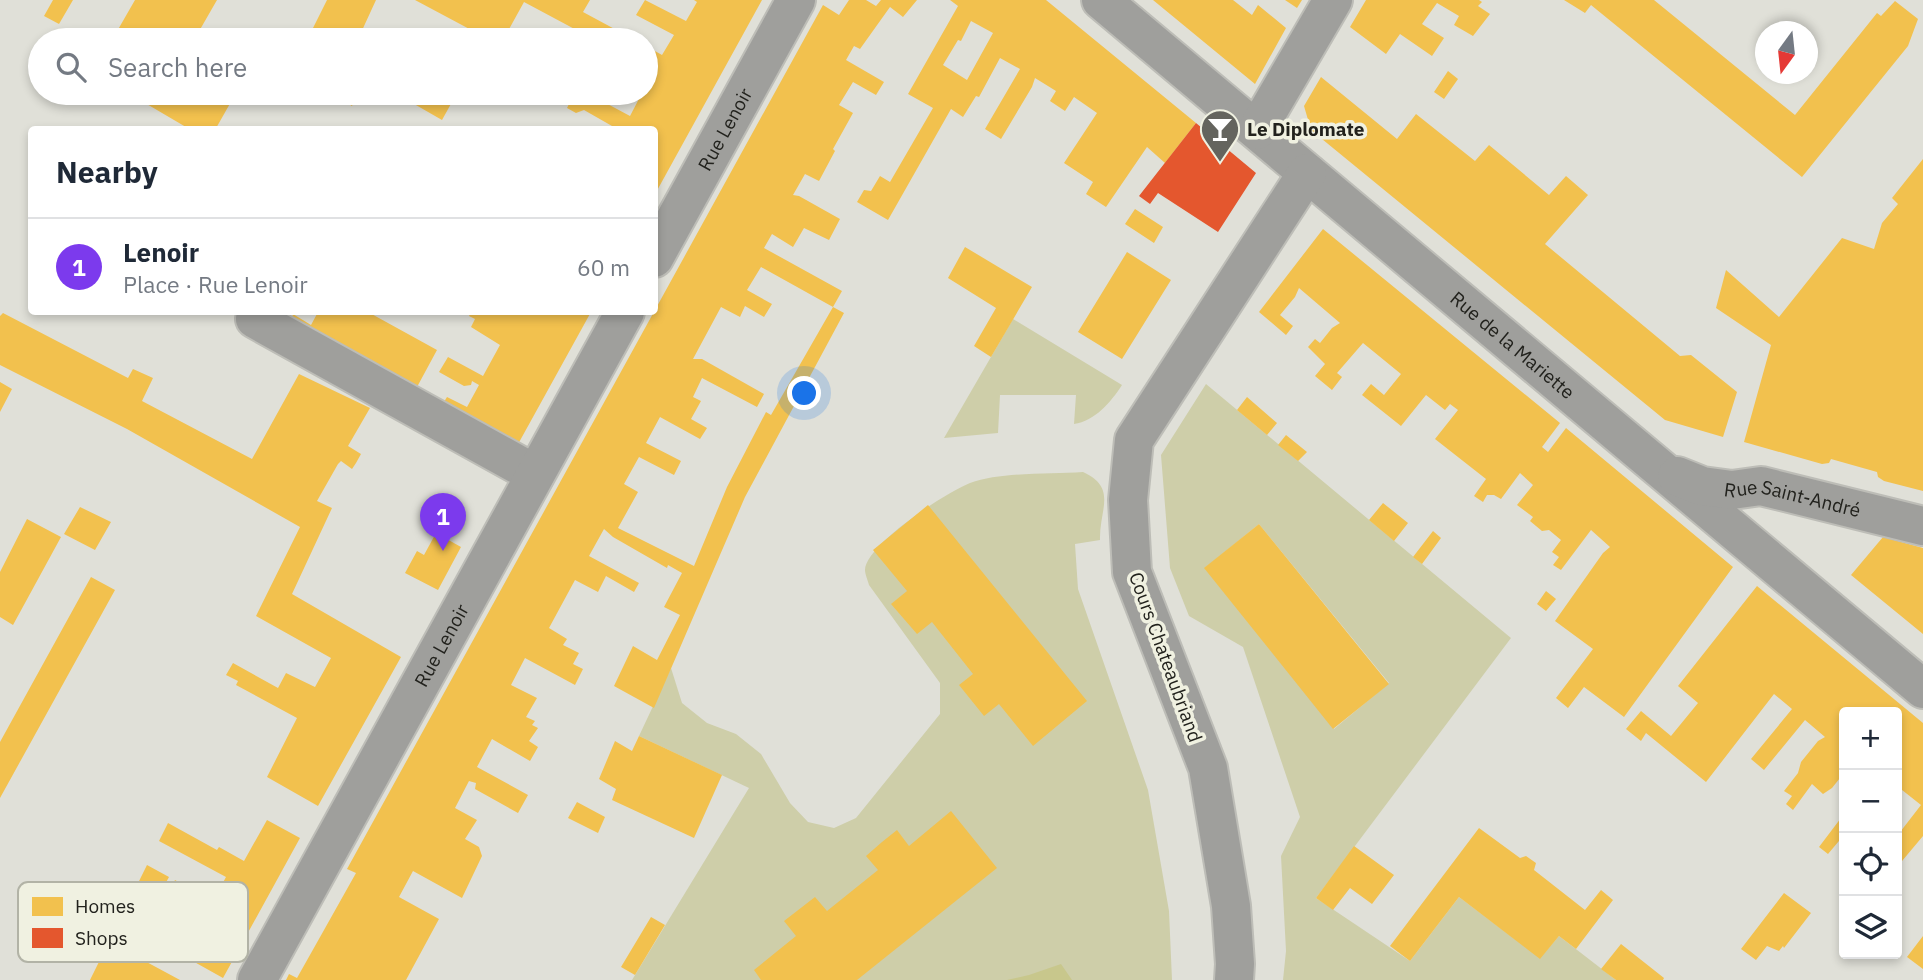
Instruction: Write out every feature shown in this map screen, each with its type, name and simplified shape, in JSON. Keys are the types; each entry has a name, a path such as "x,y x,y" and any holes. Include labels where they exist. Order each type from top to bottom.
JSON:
{"street":[{"name":"Rue Lenoir","path":"658,251 796,0"},
{"name":"Rue de la Mariette","path":"1101,0 1923,689"},
{"path":"1257,130 1333,0"},
{"name":"Cours Chateaubriand","path":"1234,980 1236,964 1231,906 1208,768 1132,572 1128,500 1134,440 1307,173"},
{"name":"Rue Lenoir","path":"257,980 623,315"},
{"path":"255,319 535,474"},
{"name":"Rue Saint-André","path":"1662,471 1702,486 1732,489 1761,486 1923,526"}],"green space":[{"path":"1013,319 1122,385 1096,415 1074,424 1076,395 1000,395 998,433 944,438"},
{"path":"1206,384 1511,638 1316,898 1410,961 1459,897 1540,958 1559,936 1616,980 1283,980 1286,951 1281,856 1300,817 1243,647 1189,616 1170,568 1161,455","holes":["1259,524 1389,683 1334,729 1205,568"]},
{"path":"1083,472 1100,485 1104,501 1100,540 1075,544 1078,589 1148,790 1169,911 1172,980 632,980 749,788 639,736 671,668 682,703 707,723 736,734 761,754 790,803 808,822 834,828 856,818 940,714 940,683 869,585 865,570 869,559 909,520 970,483 1011,475"}],"shaded area":[{"path":"1061,964 1072,980 1007,980 1029,975"}],"building: Homes":[{"path":"53,0 73,0 59,24 44,16"},
{"path":"135,0 217,0 201,28 119,28"},
{"path":"327,0 376,0 363,28 313,28"},
{"path":"415,0 590,0 583,12 613,28 573,28 524,2 510,28 468,28"},
{"path":"645,0 686,21 697,2 694,0 762,0 658,189 658,126 612,126 584,110 576,113 567,108 568,105 609,105 630,116 636,105 658,105 658,53 662,55 674,35 636,15"},
{"path":"849,0 866,0 876,6 881,0 917,0 903,17 890,7 860,49 854,46 846,60 884,82 876,95 853,82 839,105 853,113 833,149 835,151 819,181 805,174 793,195 840,219 829,240 804,228 793,247 772,234 764,248 842,291 833,307 844,313 745,497 654,708 614,686 633,646 657,660 680,615 664,607 682,573 668,565 667,568 604,529 589,556 639,583 634,592 606,576 598,592 575,580 549,628 567,639 563,645 579,653 573,664 583,669 575,685 525,658 511,685 537,698 526,717 535,721 532,725 538,728 529,741 538,747 530,761 492,739 477,767 528,795 518,813 475,789 476,783 469,781 455,808 477,820 465,839 479,847 482,856 462,898 413,871 399,897 439,919 406,980 286,980 289,974 297,978 356,873 347,869 652,315 658,315 658,304 823,5 839,15","holes":["761,267 833,307 771,415 766,412 727,487 694,566 618,528 638,492 624,484 639,457 674,475 681,461 646,443 660,417 700,439 707,428 691,419 701,401 693,397 702,378 757,407 764,394 702,359 693,359 721,307 740,317 745,306 764,317 772,304 747,290"]},
{"path":"950,0 1046,0 1196,123 1165,163 1147,147 1106,207 1086,194 1093,182 1064,163 1097,113 1074,97 1065,111 1050,101 1056,91 1035,78 1001,139 985,129 1020,69 1000,58 979,97 976,96 963,117 951,109 888,220 857,202 864,190 871,191 880,176 890,182 933,108 908,94 958,6","holes":["971,21 993,33 967,80 943,65 958,40 961,41"]},
{"path":"1153,0 1233,0 1252,15 1258,5 1286,28 1255,84"},
{"path":"1285,0 1302,0 1297,8"},
{"path":"1366,0 1479,0 1482,2 1478,6 1490,14 1473,36 1454,25 1459,16 1437,3 1422,24 1444,38 1432,56 1400,34 1386,54 1350,27"},
{"path":"1564,0 1654,0 1795,115 1877,13 1881,16 1895,1 1918,19 1908,46 1802,177 1591,5 1585,13"},
{"path":"1448,71 1458,79 1444,99 1434,92"},
{"path":"1321,77 1397,139 1416,114 1475,161 1489,145 1549,195 1566,176 1588,195 1545,244 1680,356 1691,355 1737,392 1723,437 1665,420 1311,130 1304,106"},
{"path":"148,105 229,105 217,126 184,126"},
{"path":"416,105 450,105 442,120"},
{"path":"1923,159 1923,491 1884,481 1878,477 1877,472 1831,459 1829,463 1822,464 1744,442 1771,345 1716,308 1726,270 1779,317 1842,238 1874,249 1882,223 1898,204 1892,198"},
{"path":"1135,209 1163,227 1154,243 1125,224"},
{"path":"1323,229 1560,423 1542,447 1548,452 1566,428 1733,567 1624,717 1584,687 1568,708 1556,698 1593,649 1555,621 1610,547 1591,530 1561,570 1553,565 1559,557 1552,552 1561,540 1549,530 1542,531 1530,521 1533,517 1517,505 1533,485 1520,473 1501,499 1487,495 1483,502 1474,496 1486,479 1435,439 1458,410 1450,404 1445,410 1426,395 1401,426 1362,395 1371,384 1384,395 1401,374 1363,343 1337,373 1342,377 1332,390 1315,376 1325,364 1308,347 1315,339 1320,343 1332,328 1340,323 1299,288 1280,315 1293,326 1286,335 1259,312"},
{"path":"965,247 1032,287 991,357 974,346 996,308 948,278"},
{"path":"1127,252 1171,280 1122,359 1078,332"},
{"path":"3,313 128,378 133,369 153,378 142,401 252,459 299,374 370,408 348,446 361,454 356,463 352,469 341,461 317,501 332,508 292,594 401,657 318,806 267,777 297,718 236,685 238,681 226,675 233,663 278,688 286,673 315,687 331,658 256,616 300,527 127,429 0,365 0,316"},
{"path":"293,315 311,325 316,315 373,315 437,350 417,387 291,320"},
{"path":"589,315 517,446 442,405 447,397 467,407 479,385 472,381 471,385 464,386 439,372 448,357 483,376 500,345 471,327 475,319 469,316"},
{"path":"0,382 12,389 0,412"},
{"path":"1247,397 1277,423 1267,435 1237,410"},
{"path":"1286,435 1307,452 1298,461 1278,445"},
{"path":"1383,503 1408,523 1394,541 1369,520"},
{"path":"928,505 1087,701 1033,746 999,704 984,716 959,685 973,674 932,622 917,634 891,604 907,591 873,550"},
{"path":"80,507 111,522 95,550 64,534"},
{"path":"27,519 61,537 13,625 0,617 0,572"},
{"path":"1259,524 1389,684 1333,729 1204,568"},
{"path":"1433,531 1441,538 1422,564 1413,557"},
{"path":"436,533 461,547 438,590 405,573 417,551 424,555"},
{"path":"1883,537 1923,548 1923,634 1851,575"},
{"path":"91,577 115,590 0,798 0,742"},
{"path":"1757,586 1923,723 1923,836 1902,861 1902,830 1921,805 1902,790 1902,707 1839,707 1839,779 1823,794 1812,784 1793,810 1786,804 1792,796 1784,791 1798,773 1801,762 1818,741 1825,737 1805,720 1764,770 1751,759 1792,709 1774,694 1706,782 1646,733 1641,741 1626,729 1641,711 1671,736 1698,703 1678,686"},
{"path":"1546,591 1556,599 1546,611 1537,604"},
{"path":"639,736 722,775 694,838 612,800 616,789 599,779 615,741 632,751"},
{"path":"577,802 605,817 598,833 568,818"},
{"path":"951,811 997,868 857,980 761,980 754,970 796,936 784,921 815,897 827,911 878,870 866,856 882,842 897,830 909,846"},
{"path":"267,820 300,838 248,933 248,882 223,882 226,877 159,841 168,823 217,850 219,847 244,861"},
{"path":"1839,821 1839,841 1828,854 1819,847"},
{"path":"1479,828 1520,858 1526,856 1536,863 1534,870 1585,910 1601,890 1613,900 1576,949 1559,936 1540,959 1459,897 1410,961 1390,946"},
{"path":"1354,846 1394,875 1372,904 1350,888 1333,910 1316,898"},
{"path":"147,865 169,877 166,882 139,882"},
{"path":"1784,893 1811,913 1784,948 1783,946 1779,951 1767,946 1756,960 1741,949"},
{"path":"651,917 665,925 635,975 621,967"},
{"path":"1923,936 1923,969 1907,957"},
{"path":"1621,944 1664,978 1663,980 1616,980 1601,969"},
{"path":"99,962 147,962 180,980 90,980"},
{"path":"194,962 232,962 223,978"}],"building: Shops":[{"path":"1196,123 1256,173 1218,232 1158,193 1150,204 1139,196"}],"place":[{"name":"Le Diplomate","path":"1220,163"},
{"name":"Lenoir","path":"443,551"}]}
